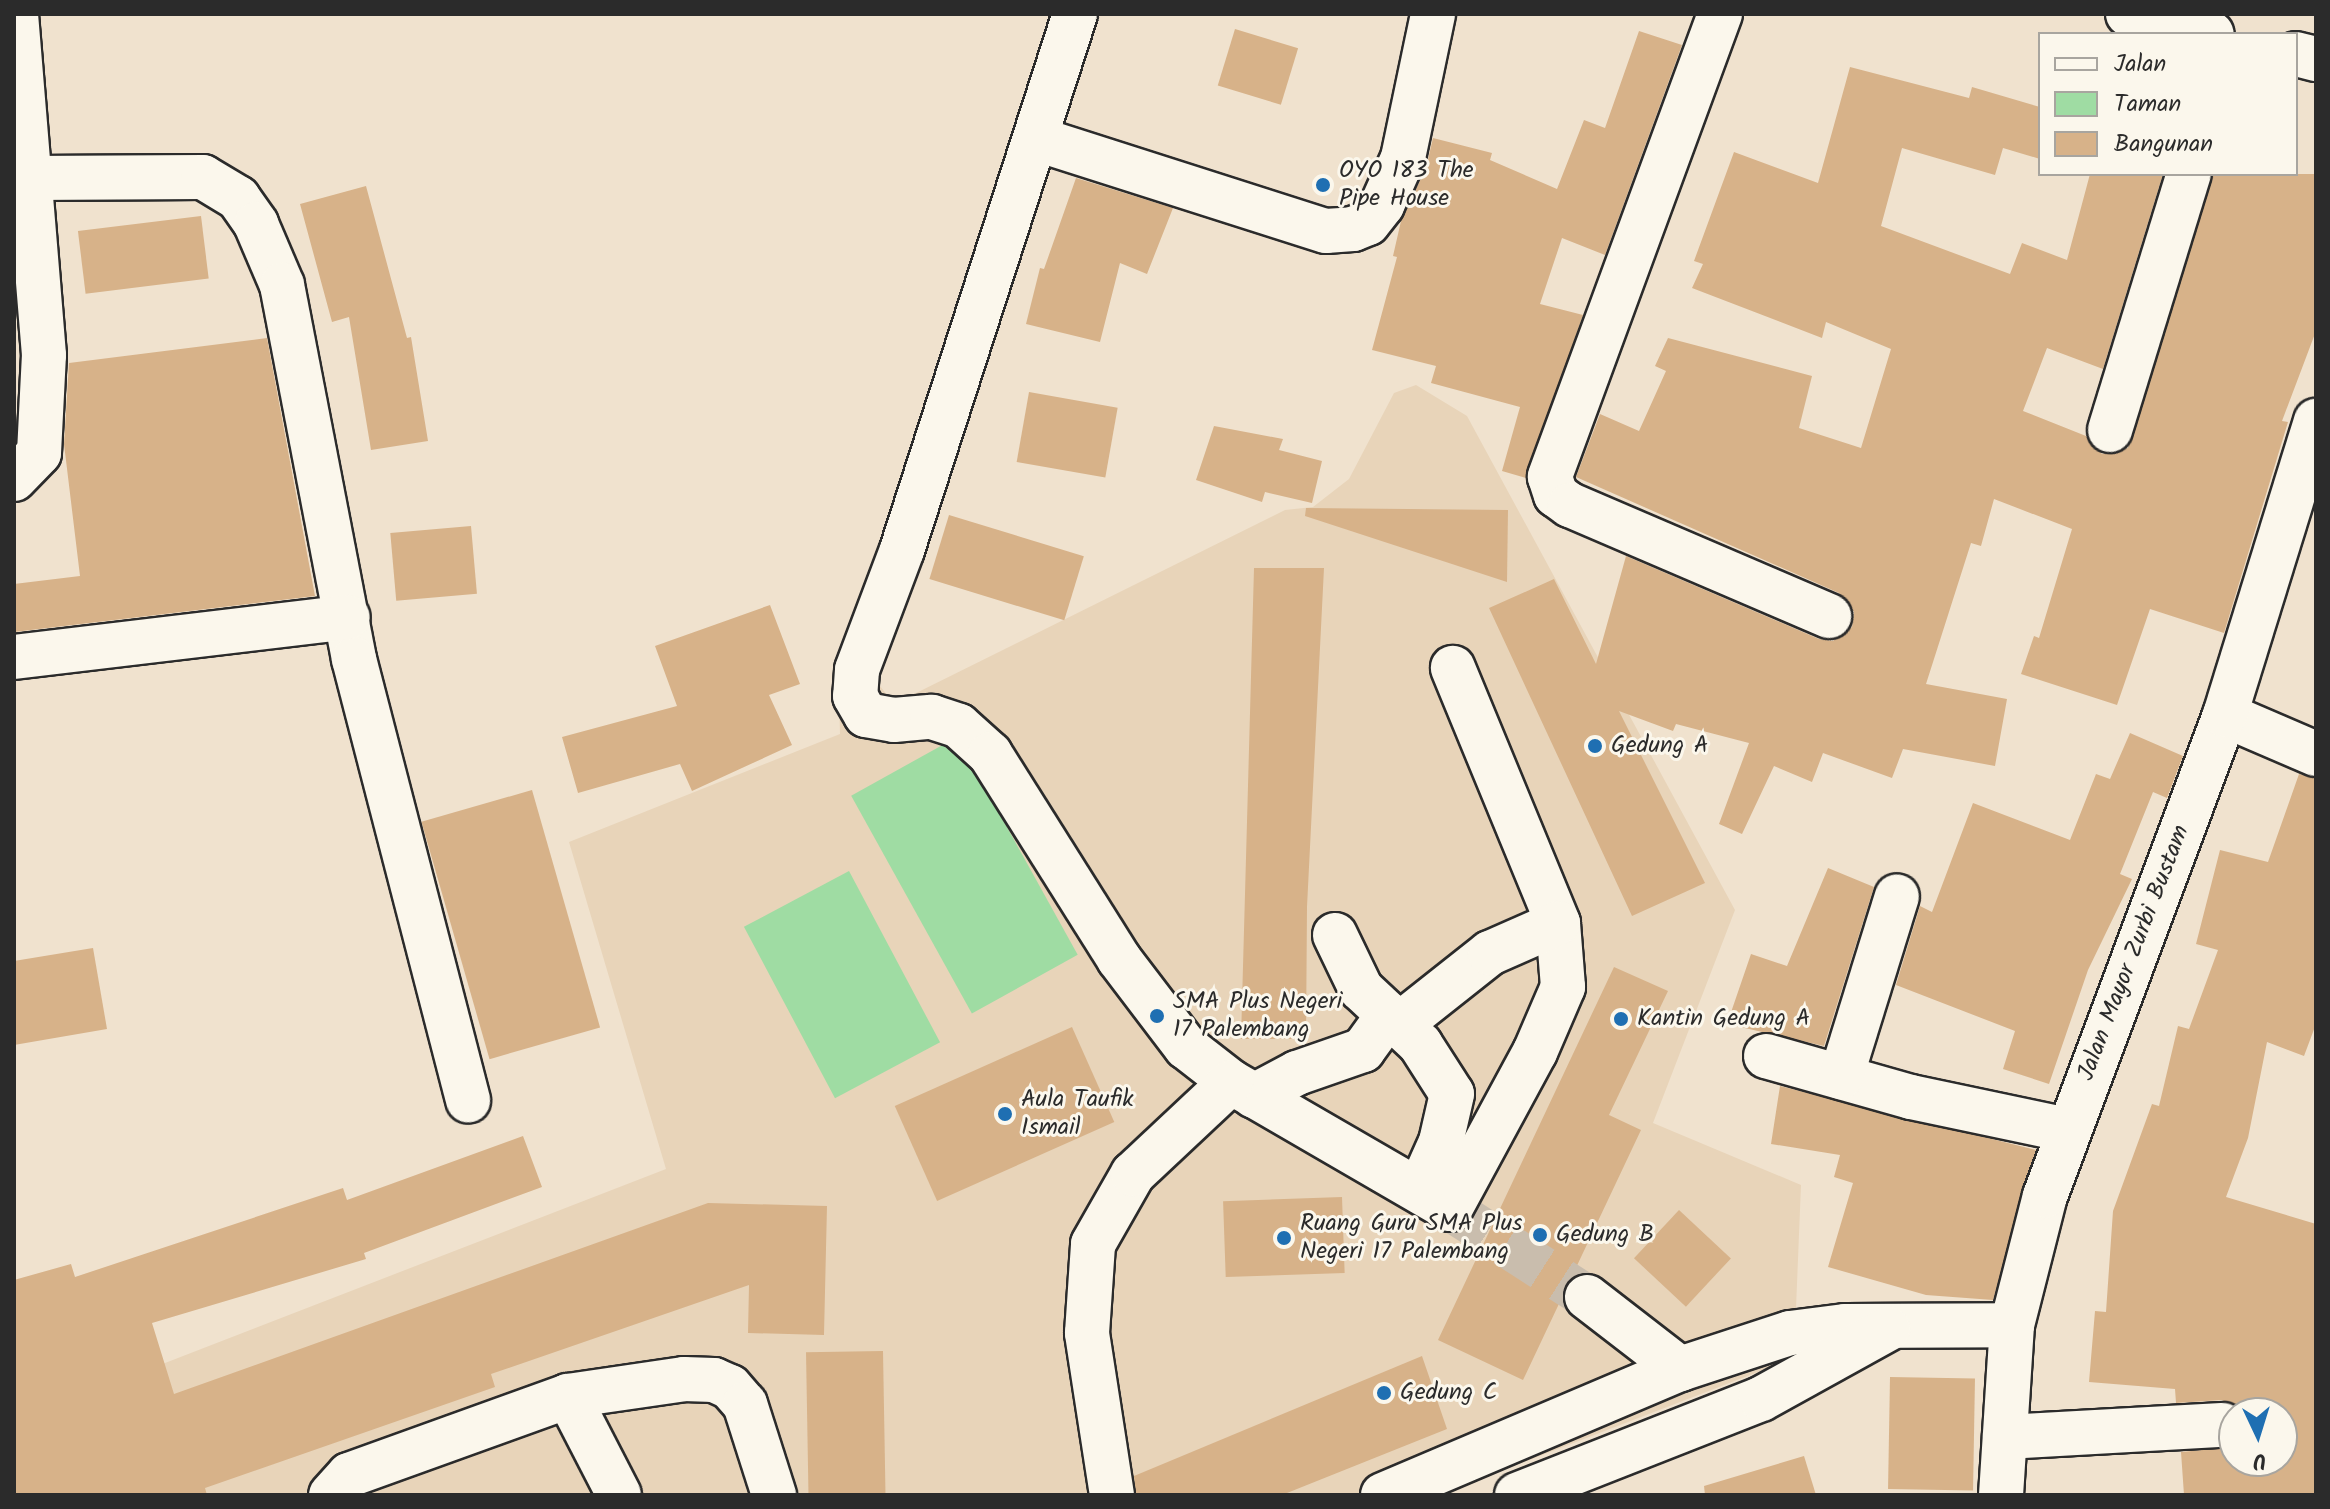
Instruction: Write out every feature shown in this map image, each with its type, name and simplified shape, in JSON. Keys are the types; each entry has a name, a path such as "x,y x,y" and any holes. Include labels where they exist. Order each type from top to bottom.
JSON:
{"street":[{"path":"14,479 39,453 43,421 41,295 16,14"},
{"path":"1075,14 902,550 865,645 855,696 866,715 894,720 932,717 959,726 990,754 1119,959 1186,1047 1242,1089 1450,1209 1535,1052 1563,987 1558,923 1453,668"},
{"path":"1037,139 1326,231 1353,229 1368,223 1382,205 1403,158 1433,14"},
{"path":"1720,14 1550,477 1556,495 1570,505 1829,616"},
{"path":"2128,14 2204,32"},
{"path":"2110,430 2188,176"},
{"path":"31,178 203,177 238,198 256,224 282,285 354,659 394,804 468,1101"},
{"name":"Jalan Mayor Zurbi Bustam","path":"2001,1495 2012,1325 2045,1196 2225,715 2316,421"},
{"path":"14,657 348,617"},
{"path":"2225,715 2316,754"},
{"path":"1841,1077 1897,896"},
{"path":"1112,1495 1087,1333 1093,1244 1133,1174 1242,1089 1363,1050 1394,1020 1490,953 1558,923"},
{"path":"1335,935 1361,989 1420,1044 1452,1094 1441,1142 1420,1189"},
{"path":"1766,1056 1841,1077 2068,1130"},
{"path":"1587,1297 1680,1369"},
{"path":"1383,1495 1680,1369 1790,1333 1845,1326 1888,1329 2012,1325"},
{"path":"1517,1495 1761,1399 1888,1329"},
{"path":"331,1495 349,1475 568,1396 684,1379 730,1387 745,1404 774,1495"},
{"path":"568,1396 619,1495"},
{"path":"2005,1437 2218,1425"}],"shaded area":[{"name":"SMA Plus Negeri 17 Palembang","path":"1416,385 1467,416 1735,910 1653,1123 1801,1185 1794,1358 1438,1495 112,1495 85,1394 666,1169 569,842 840,734 839,701 880,686 894,704 1285,510 1313,507 1349,479 1394,393"}],"green space":[{"path":"957,737 1078,955 972,1013 851,796"},
{"path":"849,871 940,1042 835,1098 744,927"}],"building":[{"path":"1235,29 1298,48 1281,105 1218,85"},
{"path":"1639,31 1682,45 1605,255 1562,238 1540,304 1583,315 1526,478 1502,471 1520,407 1431,383 1436,366 1372,350 1397,257 1393,256 1401,221 1426,168 1433,138 1492,153 1490,160 1557,189 1584,120 1605,128"},
{"path":"1850,67 1969,98 1972,87 2038,106 2038,158 2003,148 1995,175 1902,148 1881,226 2010,274 2022,243 2067,260 2089,176 2162,176 2103,369 2047,348 2023,411 2086,436 2102,454 2128,448 2212,176 2316,174 2316,331 2282,421 2288,422 2224,633 2150,609 2117,705 2021,674 2034,636 2039,638 2072,529 1994,499 1981,546 1971,543 1926,684 2007,699 1995,766 1903,749 1892,778 1823,753 1812,782 1774,766 1742,834 1719,824 1749,743 1676,724 1673,731 1619,711 1705,883 1632,916 1489,608 1554,579 1596,664 1626,556 1819,639 1833,641 1852,627 1854,612 1839,593 1576,477 1600,414 1639,431 1666,371 1655,366 1668,338 1812,376 1799,428 1861,448 1891,349 1826,322 1822,338 1692,288 1703,264 1694,261 1734,152 1818,183"},
{"path":"1076,178 1173,208 1147,274 1120,263 1100,342 1026,324 1040,268 1044,269"},
{"path":"366,186 407,338 411,337 428,441 371,450 349,317 332,322 300,204"},
{"path":"201,216 209,279 86,294 78,231"},
{"path":"267,338 315,596 14,632 14,584 80,576 64,444 69,363"},
{"path":"1029,392 1118,408 1105,478 1017,462"},
{"path":"1214,426 1283,439 1279,450 1322,461 1312,503 1265,492 1262,502 1196,480"},
{"path":"1306,508 1508,510 1507,582 1305,516"},
{"path":"949,515 1084,556 1064,620 929,579"},
{"path":"471,526 477,594 396,601 390,533"},
{"path":"1254,568 1324,568 1307,907 1306,1039 1241,1039"},
{"path":"770,605 800,684 769,695 792,745 692,791 680,764 578,793 562,737 677,706 655,646"},
{"path":"2130,733 2183,756 2167,798 2153,792 2120,874 2132,879 2088,970 2049,1084 2003,1069 2015,1031 1896,985 1920,906 1932,912 1973,803 2070,840 2096,774 2110,779"},
{"path":"2299,774 2316,778 2316,1024 2304,1056 2267,1042 2248,1138 2226,1197 2316,1224 2316,1494 2184,1495 2181,1452 2218,1449 2218,1477 2298,1477 2298,1397 2218,1397 2218,1400 2176,1403 2175,1389 2089,1382 2095,1311 2106,1312 2113,1211 2152,1104 2159,1106 2178,1026 2189,1029 2218,950 2196,944 2220,850 2268,862"},
{"path":"532,790 600,1027 490,1059 421,822"},
{"path":"1828,868 1874,887 1824,1046 1727,1024 1751,954 1787,966"},
{"path":"93,948 107,1029 14,1045 14,961"},
{"name":"Gedung B","path":"1614,967 1668,991 1609,1115 1641,1130 1523,1380 1438,1340"},
{"name":"Aula Taufik Ismail","path":"1072,1027 1114,1122 937,1201 895,1106"},
{"path":"1780,1086 2036,1150 1993,1300 1926,1295 1828,1267 1853,1183 1834,1177 1840,1155 1771,1144"},
{"path":"523,1136 542,1187 364,1253 366,1259 152,1323 174,1394 708,1203 827,1206 824,1335 748,1333 749,1285 491,1374 495,1387 205,1488 207,1495 14,1495 14,1280 71,1264 75,1277 343,1188 347,1200"},
{"name":"Ruang Guru SMA Plus Negeri 17 Palembang","path":"1342,1197 1345,1273 1226,1277 1223,1201"},
{"path":"1679,1210 1731,1258 1686,1307 1634,1258"},
{"path":"883,1351 886,1495 809,1495 806,1352"},
{"name":"Gedung C","path":"1422,1356 1447,1429 1282,1495 1136,1495 1134,1476"},
{"path":"1890,1377 1975,1378 1973,1490 1888,1489"},
{"path":"1804,1456 1816,1495 1705,1495 1704,1486"}],"tunnel":[{"path":"1450,1209 1587,1297"}],"place":[{"name":"OYO 183 The Pipe House","path":"1323,185"},
{"name":"Gedung A","path":"1595,746"},
{"name":"SMA Plus Negeri 17 Palembang","path":"1157,1016"},
{"name":"Kantin Gedung A","path":"1621,1019"},
{"name":"Aula Taufik Ismail","path":"1005,1114"},
{"name":"Gedung B","path":"1540,1235"},
{"name":"Ruang Guru SMA Plus Negeri 17 Palembang","path":"1284,1238"},
{"name":"Gedung C","path":"1384,1393"}]}
